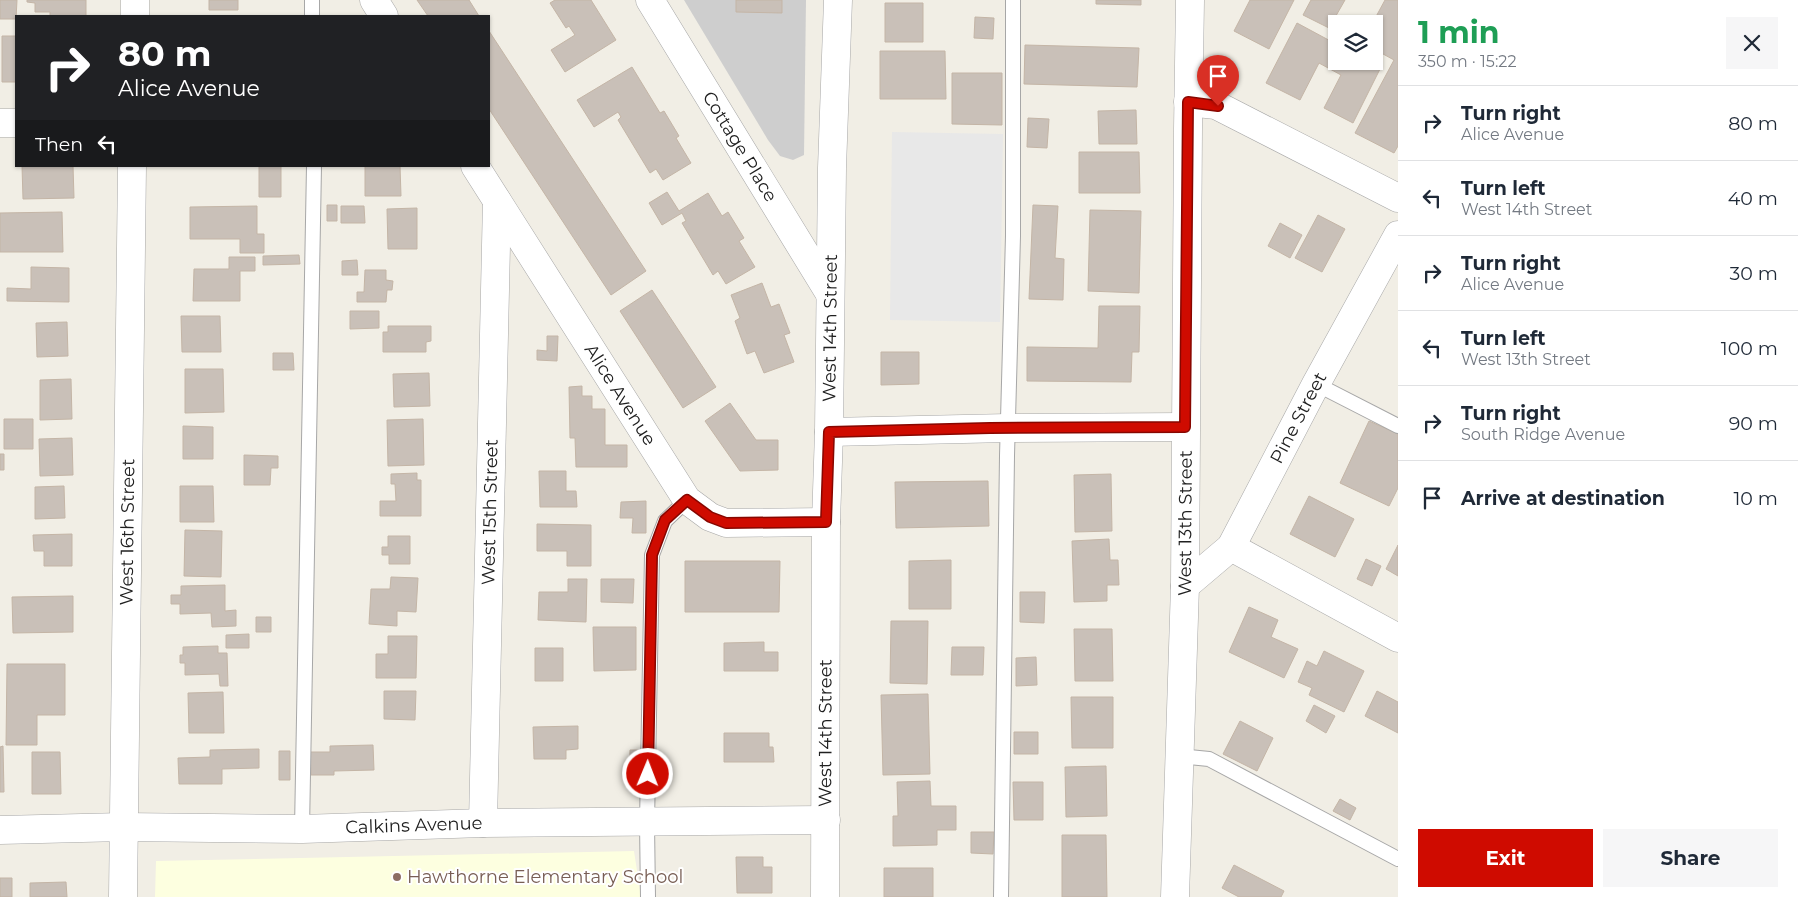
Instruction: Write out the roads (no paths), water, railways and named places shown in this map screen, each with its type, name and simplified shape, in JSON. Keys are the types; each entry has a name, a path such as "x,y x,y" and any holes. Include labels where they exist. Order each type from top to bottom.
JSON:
{"street":[{"path":"135,0 135,15"},
{"path":"374,0 383,15"},
{"name":"Cottage Place","path":"650,0 830,294"},
{"name":"West 14th Street","path":"825,897 826,522 838,0"},
{"name":"West 13th Street","path":"1175,897 1185,586 1190,0"},
{"path":"1188,102 1216,105 1398,198"},
{"path":"0,123 15,123"},
{"name":"West 16th Street","path":"123,897 132,167"},
{"name":"Alice Avenue","path":"476,167 687,500 710,517 726,523 826,522"},
{"name":"West 15th Street","path":"483,823 497,201"},
{"name":"Pine Street","path":"1185,586 1231,547 1316,384 1398,236"},
{"path":"829,432 1185,427"},
{"path":"1231,547 1398,638"},
{"name":"Calkins Avenue","path":"0,830 124,827 302,829 483,823 826,820"}],"lane":[{"path":"312,0 312,15"},
{"path":"1002,897 1008,428 1013,236 1013,0"},
{"path":"302,829 314,167"},
{"path":"1316,384 1398,426"},
{"path":"648,897 647,822 652,555 665,520 687,500"},
{"path":"1179,756 1209,759 1398,860"}],"place":[{"name":"Hawthorne Elementary School","path":"397,877"}]}
